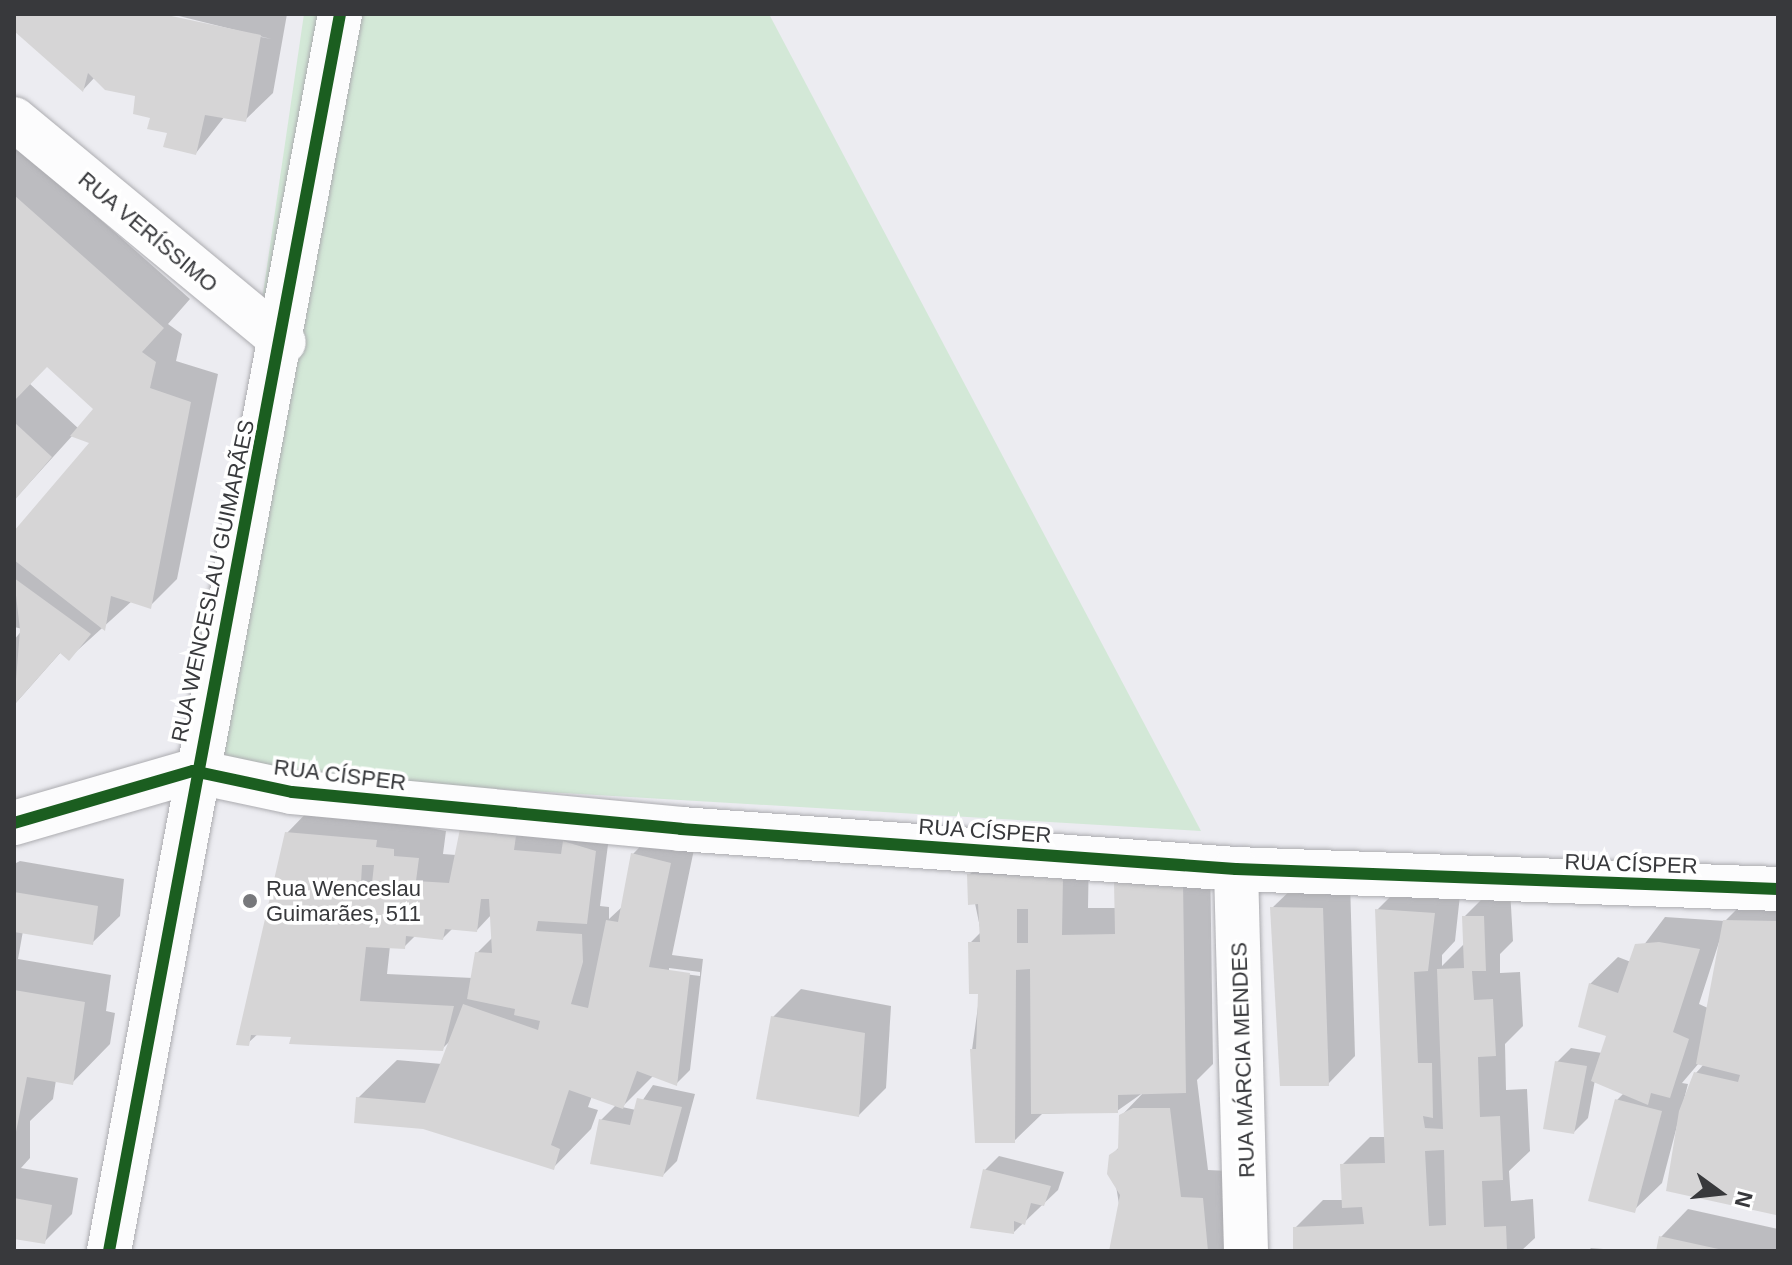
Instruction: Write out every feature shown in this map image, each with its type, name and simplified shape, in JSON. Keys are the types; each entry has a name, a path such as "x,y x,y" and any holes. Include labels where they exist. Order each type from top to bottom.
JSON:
{"street":[{"name":"RUA WENCESLAU GUIMARÃES","path":"109,1251 193,771 284,342 340,14"},
{"name":"RUA VERÍSSIMO","path":"14,119 284,342"},
{"path":"14,823 193,771"},
{"name":"RUA CÍSPER","path":"193,771 292,792 1236,869 1778,889"},
{"name":"RUA MÁRCIA MENDES","path":"1236,869 1246,1251"}],"green space":[{"path":"304,14 769,14 1201,831 193,771"}],"building":[{"path":"14,14 162,14 261,35 246,122 205,115 196,155 163,147 167,133 147,129 150,118 133,114 135,96 105,90 88,73 83,92 14,31"},
{"path":"14,195 164,328 142,352 156,362 150,388 191,402 151,609 111,596 105,631 14,560 14,531 89,443 70,436 93,409 47,367 14,401"},
{"path":"14,422 52,457 14,501"},
{"path":"14,578 91,634 69,661 60,653 14,705 20,630"},
{"path":"460,829 516,836 514,850 561,854 563,841 596,851 587,924 538,921 536,931 582,934 583,962 571,1004 588,1008 606,920 618,922 631,853 671,863 649,967 690,973 677,1086 637,1071 623,1109 569,1090 551,1145 560,1149 554,1170 423,1129 354,1123 356,1097 425,1103 463,1004 538,1030 540,1021 514,1015 515,1009 467,999 475,952 492,953 489,899 481,899 477,932 445,929 443,940 406,936 405,949 366,947 360,1001 454,1006 443,1051 289,1044 291,1037 251,1035 249,1046 236,1045 285,832 377,840 376,847 394,849 394,856 419,858 416,881 449,883","holes":["362,865 374,865 372,883 361,883"]},
{"path":"967,874 1063,877 1062,935 1115,934 1114,882 1183,881 1186,1093 1118,1095 1118,1113 1031,1114 1030,969 1016,970 1015,1143 975,1143 970,1049 976,1049 978,994 969,994 968,942 980,942 978,904 968,905","holes":["1017,909 1028,909 1028,943 1017,943"]},
{"path":"14,892 98,906 93,945 14,932"},
{"path":"1270,907 1323,908 1329,1086 1280,1086"},
{"path":"1375,909 1435,913 1428,971 1414,972 1418,1063 1432,1063 1433,1118 1423,1116 1425,1128 1443,1129 1437,969 1464,968 1462,916 1484,916 1486,971 1472,971 1474,1000 1493,999 1496,1056 1478,1057 1480,1117 1500,1116 1503,1180 1482,1181 1484,1227 1506,1226 1507,1251 1293,1251 1293,1227 1364,1224 1362,1207 1342,1208 1340,1164 1385,1163","holes":["1444,1150 1446,1225 1429,1226 1425,1151"]},
{"path":"1723,920 1778,921 1776,1215 1666,1191 1679,1111 1694,1072 1738,1082 1740,1075 1696,1064"},
{"path":"1659,942 1700,949 1673,1032 1689,1039 1670,1098 1651,1093 1648,1105 1591,1081 1606,1036 1578,1027 1589,983 1618,993 1635,944"},
{"path":"14,990 85,1002 73,1085 27,1077 15,1137"},
{"path":"771,1016 865,1033 859,1117 756,1099"},
{"path":"1555,1061 1587,1066 1574,1134 1543,1129"},
{"path":"637,1098 682,1107 663,1177 590,1164 599,1119 630,1125"},
{"path":"1615,1099 1662,1111 1635,1213 1588,1201"},
{"path":"1133,1108 1170,1108 1181,1197 1203,1198 1208,1251 1109,1251 1120,1195 1107,1174 1109,1155 1118,1149 1119,1115"},
{"path":"983,1169 1051,1186 1044,1206 1031,1203 1025,1225 1014,1221 1014,1234 970,1228"},
{"path":"14,1198 52,1205 45,1244 14,1239"},
{"path":"1659,1236 1723,1250 1656,1251"}],"cycle path":[{"path":"109,1251 340,14"},
{"path":"14,823 193,771 292,792 681,829 1236,869 1778,889"}],"place":[{"name":"Rua Wenceslau Guimarães, 511","path":"250,901"}]}
